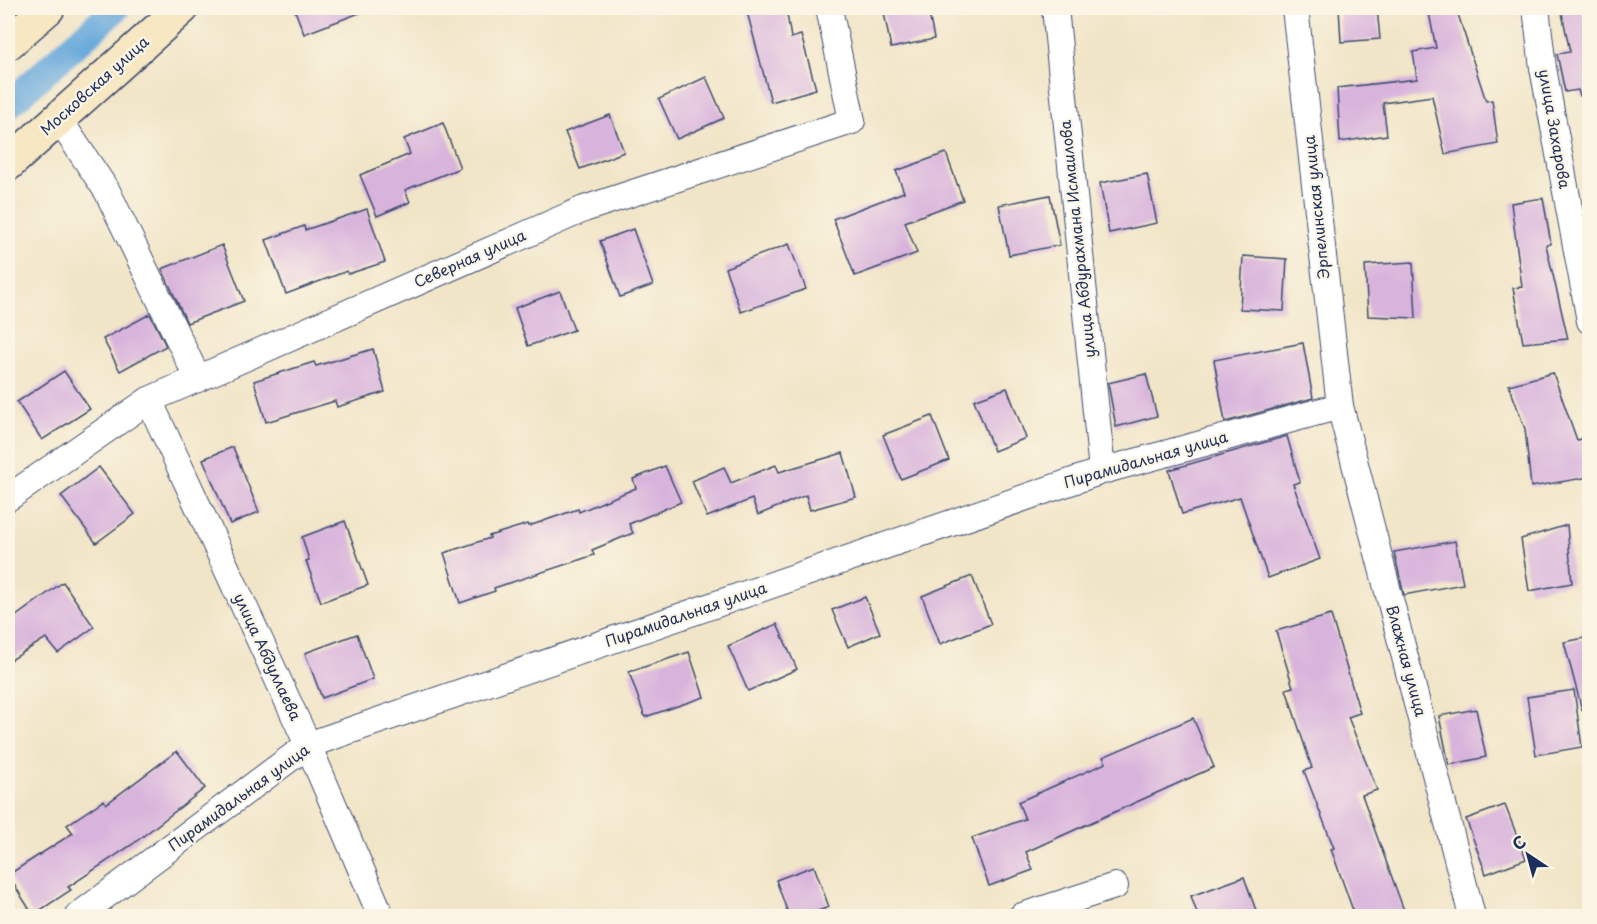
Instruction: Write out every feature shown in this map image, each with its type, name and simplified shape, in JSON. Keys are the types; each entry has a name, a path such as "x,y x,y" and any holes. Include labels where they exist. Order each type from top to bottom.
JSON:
{"main road":[{"path":"8,43 48,8"},
{"name":"Московская улица","path":"8,164 182,8"}],"street":[{"name":"Северная улица","path":"8,498 149,400 584,209 852,121 830,8"},
{"name":"улица Абдурахмана Исмаилова","path":"1055,8 1102,471"},
{"name":"Эрпелинская улица","path":"1294,8 1340,406"},
{"name":"улица Захарова","path":"1536,8 1543,68 1590,321"},
{"path":"58,118 107,191 198,379"},
{"name":"улица Абдуллаева","path":"149,400 308,745 381,916"},
{"name":"Пирамидальная улица","path":"78,916 308,745 1102,471 1340,406"},
{"name":"Влажная улица","path":"1340,406 1472,916"},
{"path":"1022,916 1115,886"}],"building":[{"path":"294,8 369,8 370,9 304,34"},
{"path":"746,8 786,8 791,38 801,35 816,89 771,102"},
{"path":"883,8 928,8 934,39 891,48"},
{"path":"1339,8 1377,8 1380,39 1341,42"},
{"path":"1428,8 1456,8 1486,101 1492,100 1498,144 1445,154 1432,96 1383,103 1387,135 1340,142 1337,88 1417,79 1413,52 1436,48"},
{"path":"1561,8 1590,8 1590,95 1580,96 1578,90 1565,92 1557,54 1570,52"},
{"path":"706,77 724,118 677,139 659,99"},
{"path":"610,115 624,152 580,169 565,132"},
{"path":"443,123 460,168 405,190 410,202 377,216 360,175 410,154 404,139"},
{"path":"946,153 963,200 905,222 917,253 855,276 833,219 904,192 896,171"},
{"path":"1147,174 1157,223 1109,233 1100,183"},
{"path":"1050,195 1060,245 1009,255 999,205"},
{"path":"1543,198 1551,244 1546,245 1568,339 1523,343 1513,288 1522,287 1511,203"},
{"path":"367,209 385,262 348,274 347,271 286,294 266,240 304,226 305,230"},
{"path":"633,229 653,285 620,297 600,241"},
{"path":"789,244 806,289 741,312 725,268"},
{"path":"222,245 244,301 187,323 162,269"},
{"path":"1243,256 1287,259 1284,311 1240,309"},
{"path":"1413,262 1416,318 1368,316 1365,265"},
{"path":"560,291 574,330 528,346 515,308"},
{"path":"150,314 166,346 120,371 103,339"},
{"path":"1303,343 1313,398 1225,422 1214,360"},
{"path":"373,349 385,392 337,407 335,401 266,422 254,381 314,362 316,366"},
{"path":"64,371 90,409 42,440 17,402"},
{"path":"1553,373 1577,440 1586,438 1590,477 1531,487 1525,429 1509,385"},
{"path":"1146,374 1157,416 1116,427 1108,383"},
{"path":"1007,388 1026,438 994,451 974,400"},
{"path":"932,416 949,460 901,479 883,435"},
{"path":"1287,436 1300,482 1293,484 1320,559 1268,578 1240,497 1182,514 1169,470"},
{"path":"233,447 259,512 230,524 203,459"},
{"path":"843,453 856,497 810,510 806,495 758,515 752,499 707,517 692,481 724,467 731,483 776,465 779,472"},
{"path":"665,466 681,502 629,524 633,533 592,550 594,555 494,588 495,591 460,603 444,553 528,524 529,526 578,509 579,512 636,488 633,479"},
{"path":"99,467 135,514 96,543 61,496"},
{"path":"345,521 368,585 321,602 306,561 309,560 302,537"},
{"path":"1567,525 1572,583 1529,591 1521,539"},
{"path":"1455,541 1463,584 1404,595 1394,552"},
{"path":"972,576 991,624 940,644 922,596"},
{"path":"63,582 94,627 58,653 46,638 8,662 8,622"},
{"path":"865,597 880,633 848,647 832,610"},
{"path":"1331,615 1360,713 1348,717 1377,790 1362,795 1406,916 1355,916 1331,849 1334,848 1304,771 1312,768 1286,689 1293,687 1276,631"},
{"path":"777,624 797,669 748,691 728,646"},
{"path":"357,634 373,679 322,698 305,653"},
{"path":"1590,637 1590,709 1582,710 1564,642"},
{"path":"689,652 704,697 645,717 629,672"},
{"path":"1574,690 1582,747 1536,755 1527,697"},
{"path":"1476,709 1486,757 1449,765 1439,716"},
{"path":"1193,718 1214,767 1026,852 1033,870 989,886 972,838 1025,819 1018,802 1106,763 1103,757"},
{"path":"177,751 205,788 133,844 68,887 71,890 33,915 8,875 73,833 67,825 104,800 106,804"},
{"path":"1505,805 1526,859 1486,874 1466,819"},
{"path":"814,866 829,907 804,916 789,916 776,880"},
{"path":"1244,877 1258,916 1198,916 1191,896"}],"waterway":[{"path":"8,105 116,8"}]}
